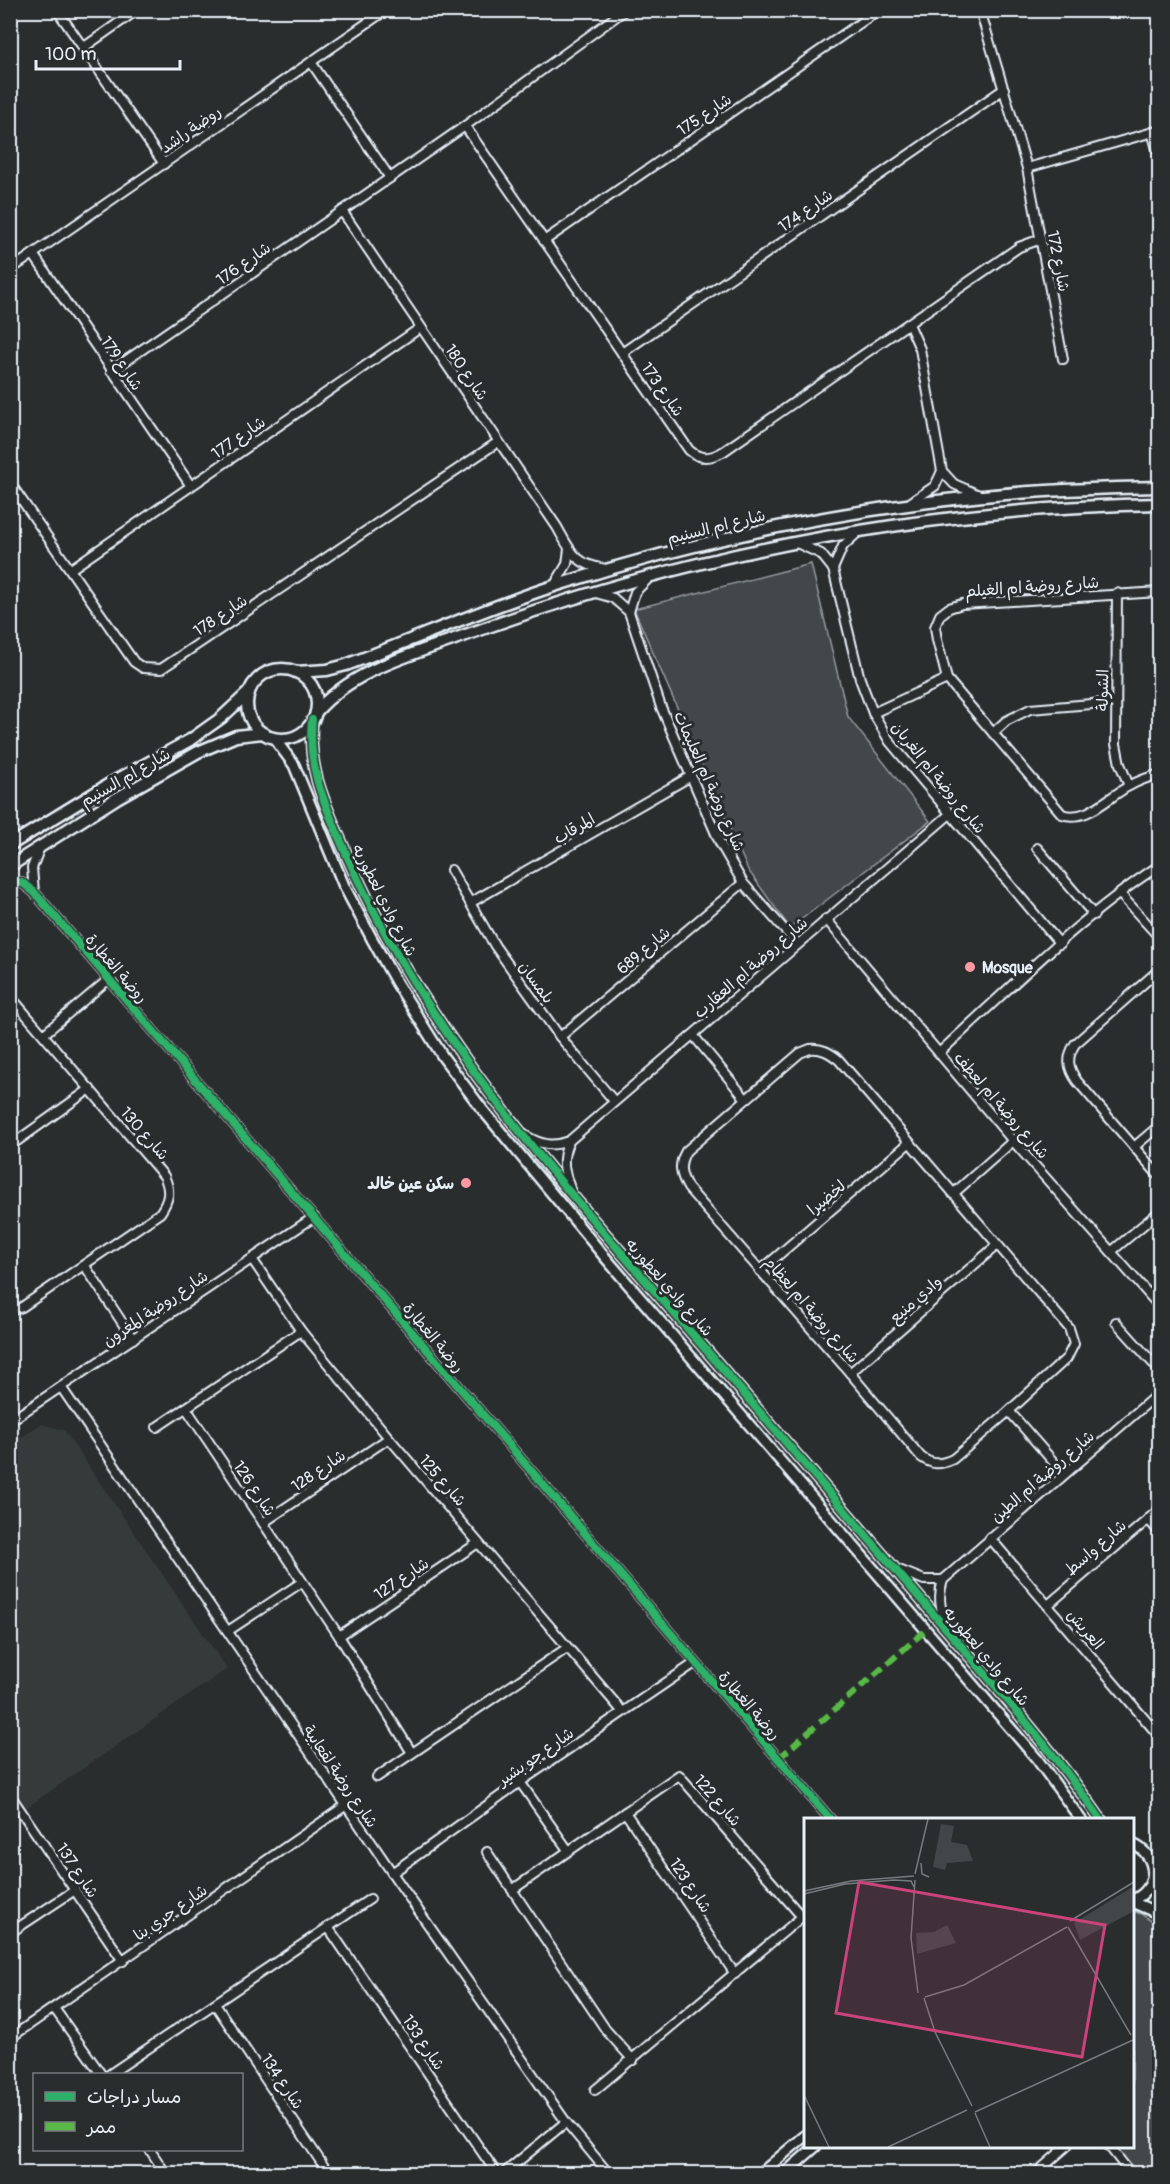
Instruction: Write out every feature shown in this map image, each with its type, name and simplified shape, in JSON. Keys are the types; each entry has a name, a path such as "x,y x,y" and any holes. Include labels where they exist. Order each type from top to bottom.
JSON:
{"main road":[{"name":"شارع ام السنيم","path":"296,672 327,670 346,665 480,612 554,586 762,529 980,496 1160,487"},
{"name":"شارع ام السنيم","path":"314,716 335,693 368,672 517,616 728,556 861,531 960,517 1030,509 1160,504"},
{"path":"274,669 296,672 306,678 312,687 316,698 314,716 305,729 296,735 274,738 263,733 254,725 247,704 249,692 254,682 263,674 274,669"},
{"name":"شارع ام السنيم","path":"10,845 101,789 190,740 221,718 249,692"},
{"name":"شارع ام السنيم","path":"10,866 117,798 198,753 236,736 263,733"}],"street":[{"path":"57,10 164,164"},
{"path":"83,48 137,10"},
{"name":"روضة راشد","path":"10,270 386,10"},
{"name":"شارع 176","path":"111,371 465,126 625,10"},
{"name":"شارع 175","path":"544,241 879,10"},
{"name":"شارع 172","path":"980,10 1027,168 1063,358"},
{"path":"311,62 390,177"},
{"name":"شارع 174","path":"622,353 1004,89"},
{"name":"شارع 173","path":"465,126 689,450 699,457 712,457 724,451 1019,247 1041,239"},
{"path":"1027,168 1156,131 1160,159"},
{"name":"شارع 180","path":"342,211 557,527 569,549 582,562 590,566 610,569"},
{"name":"شارع 179","path":"33,254 191,486"},
{"path":"902,506 930,490 939,480 942,471 920,349 909,324"},
{"name":"شارع 177","path":"71,569 420,328"},
{"name":"شارع 178","path":"10,483 134,662 143,668 161,669 498,442"},
{"path":"942,471 954,484 980,496"},
{"path":"796,543 821,554 833,569 843,546 861,531"},
{"path":"554,586 564,572 569,549"},
{"name":"شارع روضة ام الغربان","path":"833,569 860,679 873,713 890,742 1060,944"},
{"path":"594,593 613,598 629,612 635,592 650,577"},
{"name":"شارع روضة ام الغيلم","path":"1160,592 962,604 940,615 936,627 947,679 1062,814 1070,817 1087,813 1129,786 1160,774"},
{"name":"الشولة","path":"1117,593 1117,754 1129,786"},
{"name":"شارع روضة ام العليمات","path":"629,612 662,707 720,843 743,883 797,944"},
{"path":"873,713 947,679"},
{"path":"993,733 1012,718 1030,709 1116,702"},
{"name":"شارع وادي لعطوريه","path":"314,716 311,759 316,781 358,880 409,975 448,1038 520,1132 1068,1773 1100,1818"},
{"name":"شارع وادي لعطوريه","path":"274,738 294,765 344,886 372,939 443,1057 475,1101 604,1256 1037,1760 1080,1818"},
{"name":"المرقاب","path":"470,903 691,776"},
{"name":"شارع روضة ام العقارب","path":"569,1141 950,814"},
{"path":"34,892 32,868 42,845"},
{"path":"1036,848 1094,915"},
{"path":"939,1053 1094,915 1160,865"},
{"name":"بلمسان","path":"451,870 495,945 560,1037 614,1101"},
{"name":"روضة الغطارة","path":"10,879 24,884 34,892 829,1818"},
{"name":"شارع 689","path":"560,1037 743,883"},
{"path":"1120,894 1160,938"},
{"name":"شارع روضة ام لعطف","path":"826,919 1013,1141 1160,1307"},
{"path":"1160,969 1075,1044 1068,1061 1077,1081 1160,1177"},
{"path":"44,1034 109,979"},
{"name":"شارع 130","path":"10,996 164,1176 169,1195 160,1214 22,1307 10,1311"},
{"path":"693,1035 745,1098"},
{"name":"شارع روضة ام لعظام","path":"810,1049 829,1052 1069,1328 1074,1344 1067,1358 953,1460 944,1463 928,1462 921,1457 687,1188 679,1168 686,1151 745,1098 800,1053 810,1049"},
{"path":"10,1146 90,1089"},
{"path":"1134,1147 1160,1125"},
{"path":"520,1132 544,1144 559,1145 569,1141"},
{"path":"569,1141 564,1152 563,1167 573,1195"},
{"path":"953,1194 1013,1141"},
{"name":"لخضيرا","path":"760,1271 909,1143"},
{"path":"1112,1251 1160,1211"},
{"name":"شارع روضة المغرون","path":"10,1421 314,1217"},
{"name":"وادي منيع","path":"850,1373 997,1245"},
{"name":"شارع 125","path":"252,1259 301,1331 622,1712"},
{"path":"85,1266 133,1340"},
{"path":"1116,1322 1160,1371"},
{"path":"157,1427 301,1331"},
{"name":"شارع روضة لقعابية","path":"61,1387 345,1806 566,2122 609,2174"},
{"name":"شارع روضة ام الطين","path":"943,1580 1160,1392"},
{"name":"شارع 126","path":"186,1408 339,1636 412,1753"},
{"path":"1009,1411 1064,1474"},
{"name":"شارع 128","path":"263,1523 389,1438"},
{"name":"شارع واسط","path":"1048,1605 1160,1509"},
{"path":"1148,1519 1160,1533"},
{"name":"العريش","path":"990,1538 1160,1737"},
{"name":"شارع 127","path":"339,1636 478,1543"},
{"path":"893,1567 915,1578 943,1580 940,1589 940,1607 950,1634"},
{"path":"228,1631 302,1582"},
{"path":"377,1777 567,1648"},
{"name":"شارع جو بشير","path":"392,1873 520,1782 695,1663"},
{"name":"شارع 122","path":"512,1890 679,1775 804,1916 596,2090"},
{"path":"520,1782 568,1850"},
{"name":"شارع 137","path":"10,1795 123,1961"},
{"name":"شارع جري بنا","path":"10,2038 345,1806"},
{"name":"شارع 123","path":"625,1812 735,1974"},
{"path":"1134,1845 1149,1856 1160,1884"},
{"path":"486,1852 606,2030 633,2060"},
{"path":"1134,1900 1146,1891 1152,1883 1154,1873"},
{"path":"10,1933 75,1890"},
{"path":"112,2073 370,1899"},
{"path":"1134,1902 1160,1914"},
{"name":"شارع 133","path":"328,1927 497,2174"},
{"name":"شارع 134","path":"215,2004 329,2174"},
{"path":"54,2008 99,2073"},
{"path":"503,2174 566,2122"},
{"path":"760,2174 804,2137"},
{"path":"784,2174 814,2148"},
{"path":"1035,2174 1065,2148"},
{"path":"1111,2148 1131,2174"},
{"path":"151,2151 166,2174"}],"shaded area":[{"path":"811,564 848,717 930,821 790,928 748,870 634,609"},
{"path":"41,1424 64,1430 227,1669 26,1808 10,1786 10,1445"},
{"path":"1134,1911 1159,1927 1159,2173 1133,2173 1112,2148 1134,2148"}],"marked path":[{"path":"779,1758 926,1630"}],"cycle path":[{"path":"312,720 312,756 315,772 345,851 379,921 418,988 460,1052 506,1115 555,1175 1000,1691 1062,1767 1100,1818"},
{"path":"10,879 24,884 34,892 829,1818"}],"place":[{"name":"Mosque","path":"970,967"},
{"name":"سكن عين خالد","path":"466,1183"}]}
